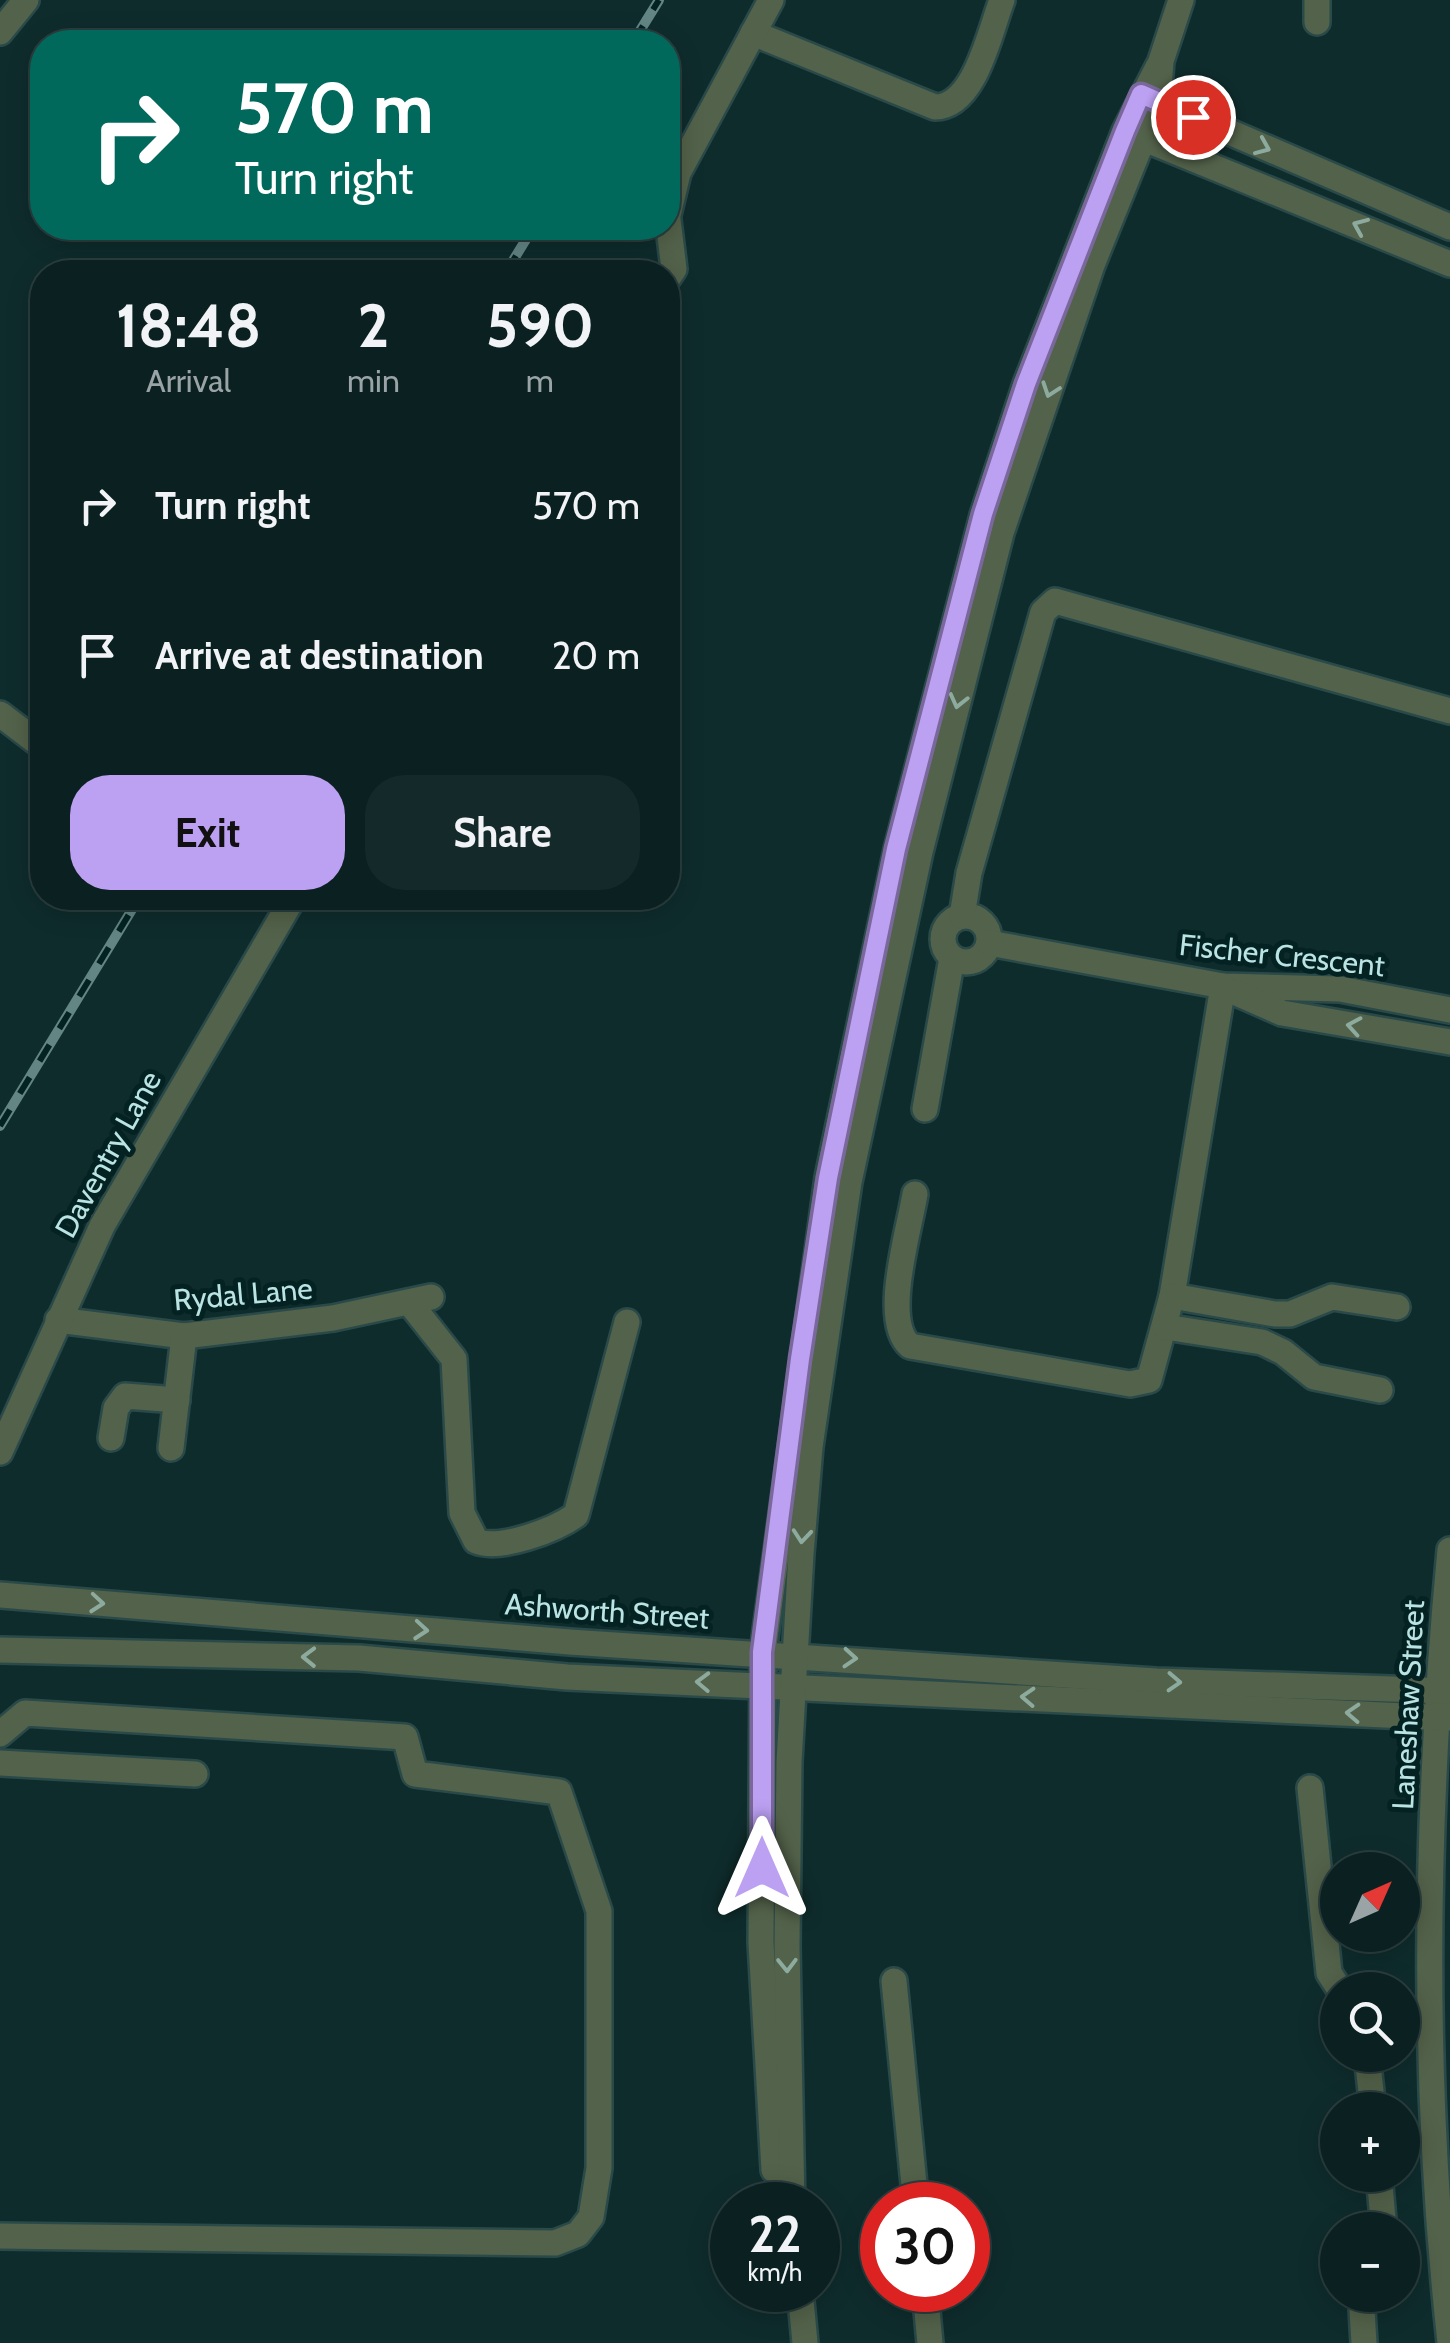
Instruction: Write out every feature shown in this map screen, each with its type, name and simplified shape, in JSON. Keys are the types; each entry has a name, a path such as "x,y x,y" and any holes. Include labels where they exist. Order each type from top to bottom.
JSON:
{"street":[{"path":"0,32 26,0"},
{"path":"680,169 771,0"},
{"path":"753,34 935,106 947,107 958,101 968,85 1002,0"},
{"path":"776,2182 762,1943 762,1652 828,1178 896,849 983,514 1026,384 1150,98 1181,0"},
{"path":"1150,98 1450,227"},
{"path":"1134,135 1450,264"},
{"path":"792,2182 787,1946 796,1654 810,1447 849,1182 920,852 1001,533 1134,135"},
{"path":"962,916 969,873 1043,612 1055,601 1450,710"},
{"path":"0,714 30,737"},
{"name":"Daventry Lane","path":"0,1452 102,1226 286,910"},
{"path":"925,1109 952,958 942,942 943,934 954,919 962,916 979,920 988,943 979,958 970,962 952,958"},
{"name":"Fischer Crescent","path":"988,943 1223,986 1340,990 1450,1010"},
{"path":"915,1194 894,1318 902,1339 910,1346 1136,1384 1154,1374 1172,1296 1223,986 1282,1014 1450,1042"},
{"path":"1172,1296 1274,1314 1290,1314 1332,1297 1398,1307"},
{"name":"Rydal Lane","path":"58,1320 184,1336 257,1330 420,1300 454,1360 462,1513 476,1541 486,1545 552,1528 576,1515 627,1322"},
{"path":"1165,1327 1273,1346 1314,1377 1380,1390"},
{"path":"171,1448 184,1336"},
{"path":"111,1438 116,1408 125,1396 177,1400"},
{"name":"Laneshaw Street","path":"1450,1550 1430,1983 1450,2342"},
{"name":"Ashworth Street","path":"0,1594 570,1642 796,1654 1156,1681 1443,1690"},
{"path":"0,1650 358,1658 567,1677 1443,1717"},
{"path":"0,1734 25,1713 406,1738 415,1774 558,1792 599,1911 599,2168 591,2216 578,2234 554,2244 0,2236"},
{"path":"0,1763 195,1774"},
{"path":"1310,1788 1329,1972"},
{"path":"894,1980 914,2182"},
{"path":"787,2312 790,2343"},
{"path":"802,2312 805,2343"},
{"path":"927,2312 930,2343"},
{"path":"1362,2312 1364,2343"}],"railway":[{"path":"640,30 659,0"},
{"path":"513,260 526,240"},
{"path":"0,1126 132,910"}],"route":[{"path":"762,1868 762,1652 800,1359 828,1178 896,849 983,514 1026,384 1125,131 1141,94 1193,117"}]}
